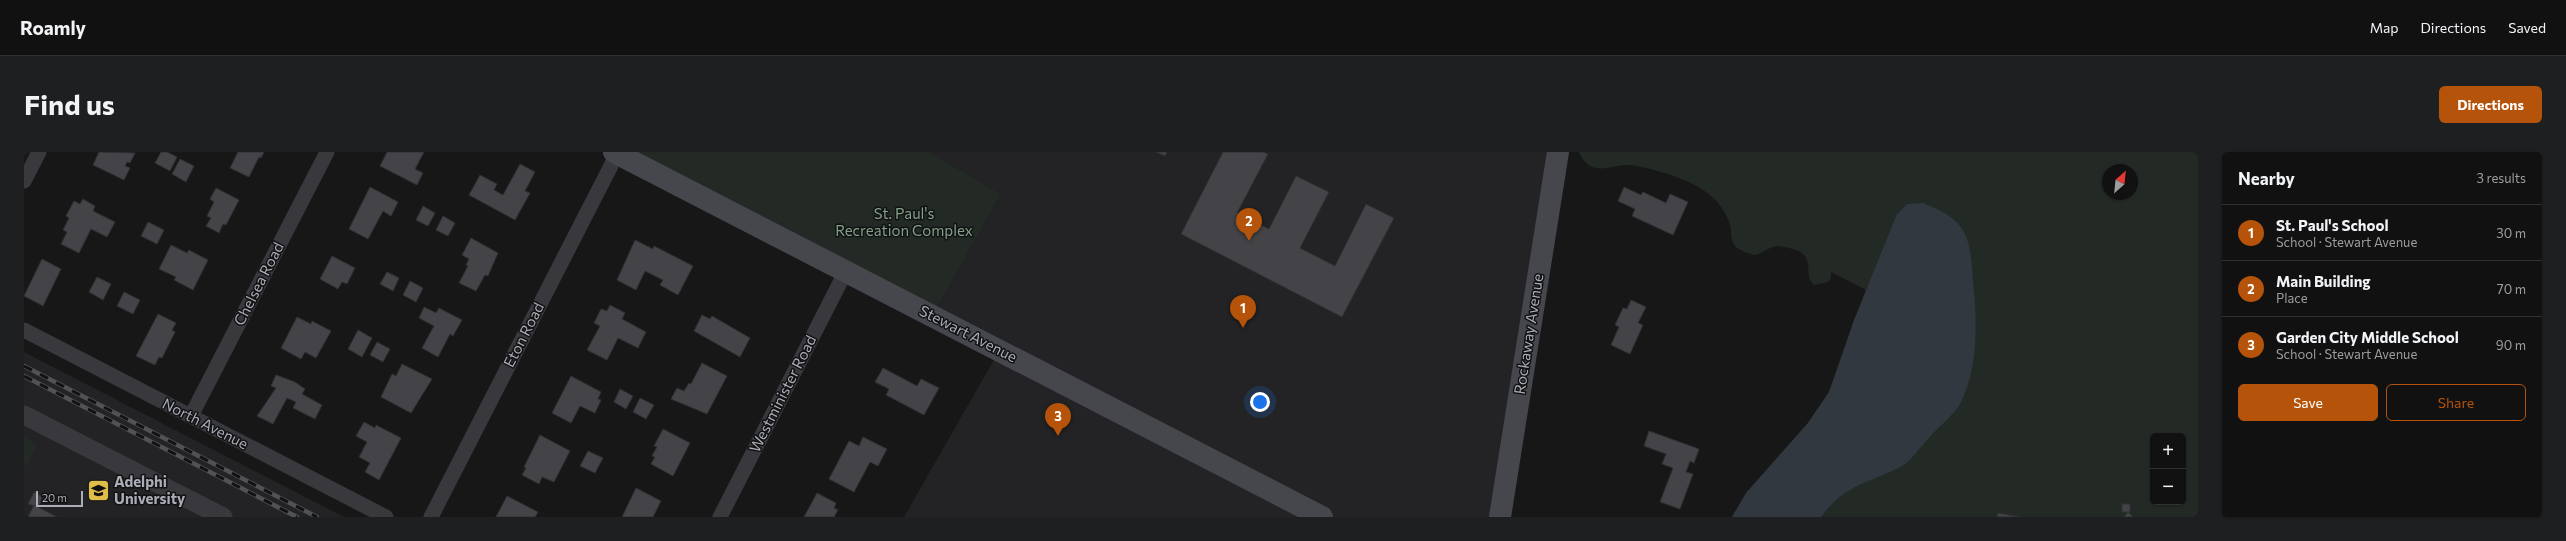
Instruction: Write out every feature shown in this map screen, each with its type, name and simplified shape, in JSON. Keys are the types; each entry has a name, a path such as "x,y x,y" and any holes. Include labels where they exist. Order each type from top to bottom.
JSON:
{"main road":[{"name":"Rockaway Avenue","path":"1500,517 1558,152"},
{"name":"Stewart Avenue","path":"616,153 1322,517"}],"street":[{"path":"24,181 39,152"},
{"name":"Chelsea Road","path":"191,416 327,152"},
{"name":"Eton Road","path":"431,517 616,153"},
{"name":"Westminister Road","path":"720,517 846,272"},
{"name":"North Avenue","path":"24,330 386,517"},
{"path":"24,415 223,517"}],"shaded area":[{"path":"929,152 1560,152 1500,517 904,517 999,351 932,317 1001,194"},
{"path":"1923,203 1949,216 1958,224 1968,241 1972,266 1976,328 1974,360 1971,375 1960,404 1906,463 1890,472 1858,486 1839,497 1821,517 1732,517 1746,493 1808,423 1829,392 1854,320 1897,214 1907,204"},
{"path":"24,352 344,517 24,517"}],"green space":[{"name":"St. Paul's Recreation Complex","path":"613,152 929,152 1001,194 932,317"},
{"path":"1579,152 2198,152 2198,517 1732,517 1746,493 1808,423 1829,392 1866,290 1831,272 1831,278 1828,282 1814,285 1810,281 1807,260 1804,255 1789,248 1778,246 1754,255 1744,252 1734,245 1730,224 1719,204 1708,193 1694,184 1667,174 1638,166 1622,165 1597,168 1586,163"},
{"path":"24,436 37,445 27,465 24,466"}],"building":[{"path":"99,152 135,153 130,163 127,162 125,166 130,168 124,180 93,165"},
{"path":"161,152 167,152 177,157 170,171 155,163"},
{"path":"238,152 264,152 261,158 259,157 249,177 230,168"},
{"path":"387,152 424,152 415,169 423,173 417,185 380,166"},
{"path":"1156,152 1167,152 1165,156"},
{"path":"1223,152 1263,152 1268,154 1237,213 1269,229 1296,176 1329,192 1300,248 1335,266 1366,204 1394,218 1342,317 1181,234"},
{"path":"180,159 194,166 186,182 172,174"},
{"path":"520,164 535,172 525,191 530,193 515,220 469,195 480,175 497,184 494,190 503,195"},
{"path":"370,187 398,202 391,216 383,211 368,239 349,229"},
{"path":"1624,187 1641,195 1643,192 1666,203 1670,194 1688,202 1673,235 1632,216 1635,209 1618,201"},
{"path":"216,188 239,200 226,225 223,224 219,233 206,226 211,218 207,216 214,202 210,199"},
{"path":"83,199 95,206 93,211 115,222 107,237 91,229 79,253 61,244 67,232 63,230 69,218 66,216 74,201 80,204"},
{"path":"423,206 435,213 428,226 416,220"},
{"path":"443,216 455,223 448,236 436,230"},
{"path":"148,222 164,230 157,244 141,236"},
{"path":"471,238 498,253 488,276 485,275 476,291 459,283 468,266 466,265 469,259 462,255"},
{"path":"635,240 653,249 654,246 693,266 678,295 660,285 663,280 645,271 636,290 617,280"},
{"path":"171,245 187,253 189,250 208,260 193,290 174,280 176,277 159,269"},
{"path":"332,256 355,268 347,284 342,282 338,289 320,279"},
{"path":"42,259 61,269 43,306 24,296"},
{"path":"387,272 399,278 393,291 380,284"},
{"path":"97,277 111,284 103,300 89,292"},
{"path":"410,281 423,288 416,302 403,295"},
{"path":"124,292 140,300 133,314 117,306"},
{"path":"1631,300 1646,307 1638,323 1643,325 1630,354 1611,345 1619,327 1615,325 1623,308 1627,309"},
{"path":"610,305 625,313 622,319 646,332 638,348 618,338 607,360 587,350 600,326 594,323 601,309 607,311"},
{"path":"424,307 436,313 439,308 462,320 453,336 450,334 438,357 422,348 434,326 419,318"},
{"path":"158,314 176,323 172,330 175,332 162,358 159,357 155,365 136,356"},
{"path":"702,315 710,319 712,316 750,338 740,357 694,331"},
{"path":"297,317 311,324 312,321 331,331 316,358 305,352 301,359 281,348"},
{"path":"358,330 372,338 362,357 348,349"},
{"path":"377,342 390,349 383,362 370,355"},
{"path":"702,363 727,376 707,414 671,399 677,388 684,391 689,383 691,384"},
{"path":"402,364 432,379 411,413 381,397 392,374 396,376"},
{"path":"883,368 917,386 921,379 939,388 924,415 886,395 889,389 875,382"},
{"path":"276,375 295,382 305,389 302,394 322,405 315,419 293,408 296,402 287,398 273,424 257,416 276,388 271,386"},
{"path":"571,376 601,392 598,399 601,400 595,413 580,406 571,423 552,413"},
{"path":"620,389 633,396 626,409 614,402"},
{"path":"640,398 654,405 646,419 633,412"},
{"path":"364,422 375,428 376,425 401,438 379,480 365,472 370,463 359,457 367,442 356,436"},
{"path":"663,429 690,443 673,476 651,464 655,457 652,456 657,447 654,446"},
{"path":"1649,431 1699,449 1694,463 1690,461 1686,472 1693,474 1680,509 1660,502 1673,468 1662,464 1666,454 1644,446"},
{"path":"540,435 570,451 554,482 542,477 539,484 522,475 526,468 524,467"},
{"path":"863,437 887,449 878,466 870,462 854,492 829,479 849,441 859,446"},
{"path":"588,451 603,458 595,473 580,466"},
{"path":"636,488 661,501 653,517 622,517"},
{"path":"34,492 43,497 38,507 28,504"},
{"path":"817,493 836,503 834,508 838,510 834,517 804,517"},
{"path":"507,496 538,512 535,517 496,517"},
{"path":"2122,504 2130,504 2130,512 2122,512"},
{"path":"34,505 38,507 57,517 28,517"},
{"path":"2128,512 2133,517 2124,517"},
{"path":"1998,513 2020,517 1997,517"}],"railway":[{"path":"24,366 317,517"},
{"path":"24,376 297,517"}],"place":[{"name":"Main Building","path":"1249,241"},
{"name":"St. Paul's School","path":"1243,328"},
{"name":"Garden City Middle School","path":"1058,436"},
{"name":"Adelphi University","path":"99,491"}]}
